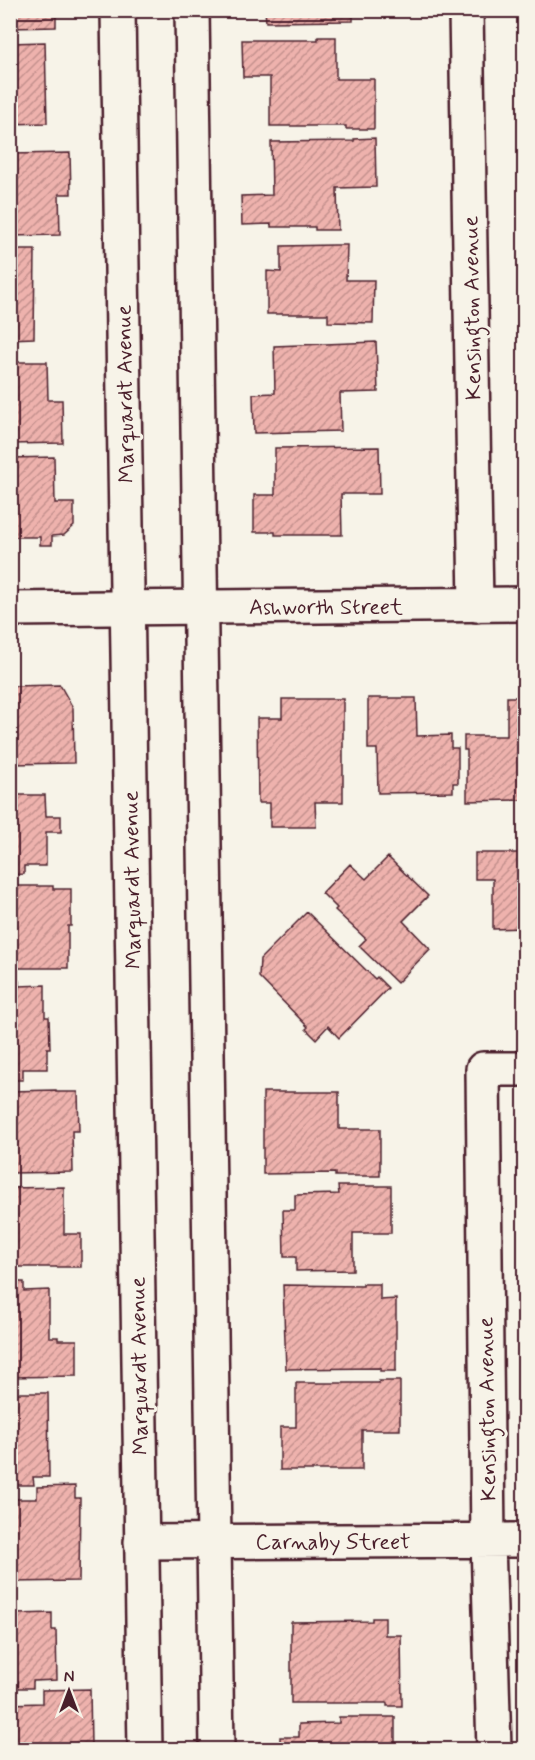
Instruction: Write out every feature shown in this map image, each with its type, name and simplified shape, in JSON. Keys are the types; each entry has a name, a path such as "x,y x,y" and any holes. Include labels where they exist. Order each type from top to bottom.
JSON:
{"main road":[{"name":"Marquardt Avenue","path":"118,10 145,1749"},
{"path":"192,10 216,1542 217,1749"},
{"name":"Kensington Avenue","path":"466,10 476,605"},
{"name":"Ashworth Street","path":"10,609 525,604"},
{"name":"Kensington Avenue","path":"494,1749 488,1541 483,1069 525,1069"},
{"name":"Carnaby Street","path":"141,1542 525,1540"}],"building":[{"path":"10,10 56,10 56,27 10,28"},
{"path":"265,10 353,10 353,21 266,22"},
{"path":"318,37 336,37 336,79 374,79 374,129 346,129 346,126 270,126 270,77 243,77 242,40 318,40"},
{"path":"45,42 47,123 10,124 10,43"},
{"path":"375,138 376,187 337,188 338,230 315,230 315,227 271,227 271,224 242,225 241,196 272,195 271,142 354,141 354,139"},
{"path":"70,153 71,194 59,194 60,235 10,236 10,154"},
{"path":"347,245 346,280 374,280 373,323 328,322 328,314 267,314 267,271 281,272 281,246"},
{"path":"10,250 35,250 34,338 10,339"},
{"path":"376,342 378,392 340,393 341,431 254,433 253,394 275,393 274,346"},
{"path":"10,362 47,362 48,400 62,400 63,443 10,444"},
{"path":"379,447 380,494 341,494 342,535 275,535 275,532 254,532 254,495 275,495 275,448"},
{"path":"54,457 55,503 74,503 74,526 64,535 52,536 52,545 40,545 40,537 10,537 10,458"},
{"path":"60,685 73,708 74,763 10,764 10,686"},
{"path":"507,697 524,697 524,800 467,801 467,750 464,750 464,736 507,736"},
{"path":"368,698 416,698 417,736 451,735 451,748 458,748 458,783 453,783 453,792 378,793 377,749 368,749"},
{"path":"282,699 343,699 343,802 315,802 316,827 270,827 270,803 258,803 257,718 282,718"},
{"path":"10,795 45,795 46,816 61,816 61,832 46,832 46,866 24,866 24,874 10,875"},
{"path":"475,853 524,853 524,928 493,929 493,879 475,879"},
{"path":"388,857 428,896 403,921 430,949 397,983 359,946 366,939 335,910 337,908 322,893 350,864 366,879"},
{"path":"10,886 53,886 53,889 71,889 68,968 10,968"},
{"path":"307,912 375,979 377,977 388,988 339,1038 328,1026 316,1039 306,1029 308,1027 259,977 260,959"},
{"path":"19,981 19,986 45,985 45,1017 49,1017 50,1048 47,1048 47,1069 23,1069 23,1080 10,1080 10,982"},
{"path":"56,1090 56,1092 78,1092 79,1131 72,1131 73,1172 10,1173 10,1091"},
{"path":"263,1092 339,1092 339,1129 380,1129 380,1176 335,1176 335,1173 263,1174"},
{"path":"338,1186 391,1186 391,1233 353,1233 353,1270 296,1271 296,1257 284,1257 283,1210 295,1210 295,1195 339,1194"},
{"path":"64,1187 64,1234 81,1234 81,1267 10,1267 10,1188"},
{"path":"10,1282 24,1282 24,1291 49,1290 49,1337 58,1337 58,1340 77,1340 77,1376 10,1377"},
{"path":"363,1284 380,1284 380,1300 396,1299 396,1371 380,1371 380,1368 286,1369 283,1285 363,1286"},
{"path":"379,1381 400,1381 400,1430 362,1430 362,1470 280,1470 280,1427 296,1427 296,1383 379,1383"},
{"path":"14,1391 14,1393 48,1393 49,1477 33,1477 34,1485 11,1485 10,1392"},
{"path":"75,1486 75,1498 80,1498 79,1581 10,1582 10,1499 37,1499 37,1487"},
{"path":"10,1596 16,1596 17,1614 52,1613 52,1630 56,1630 57,1680 33,1681 33,1688 18,1688 18,1681 10,1681"},
{"path":"372,1618 385,1618 385,1635 401,1635 402,1706 387,1706 387,1703 291,1703 291,1622 372,1621"},
{"path":"90,1689 91,1746 81,1747 82,1750 10,1750 10,1704 42,1703 42,1690"},
{"path":"339,1717 395,1717 395,1750 280,1750 280,1737 299,1737 299,1724 339,1723"}]}
